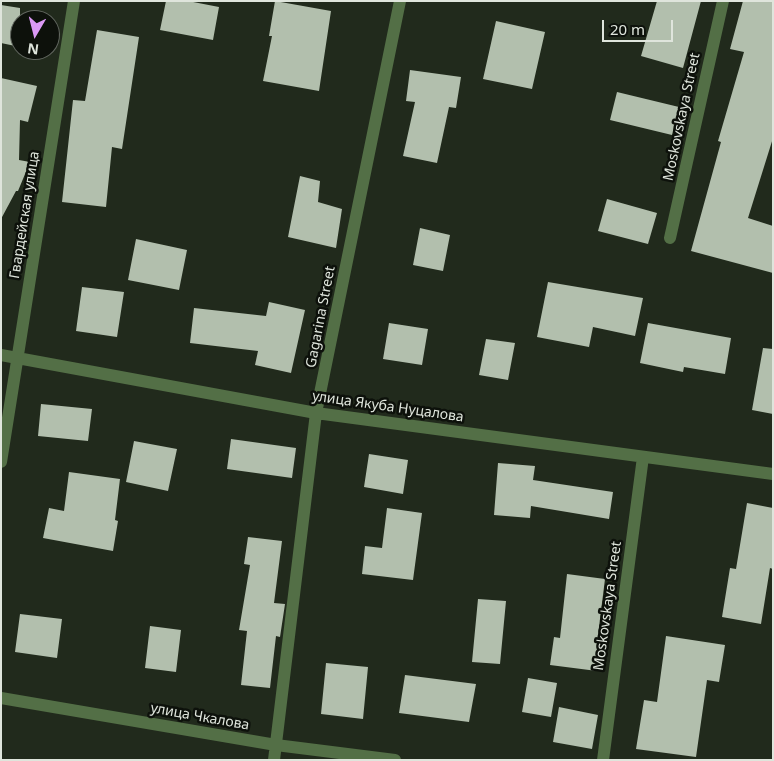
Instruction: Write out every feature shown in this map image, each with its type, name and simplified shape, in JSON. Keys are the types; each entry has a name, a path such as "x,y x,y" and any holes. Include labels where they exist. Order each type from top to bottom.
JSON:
{"street":[{"name":"Гвардейская улица","path":"1,462 74,1"},
{"name":"Gagarina Street","path":"274,760 316,413 400,1"},
{"name":"Moskovskaya Street","path":"670,238 723,1"},
{"name":"улица Якуба Нуцалова","path":"1,355 316,413 773,474"},
{"name":"Moskovskaya Street","path":"603,760 643,457"},
{"name":"улица Чкалова","path":"1,698 276,744 395,760"}],"building":[{"path":"166,1 188,1 219,7 213,40 160,30"},
{"path":"275,1 331,11 319,91 263,81 272,36 269,36"},
{"path":"657,1 701,1 683,68 641,56"},
{"path":"743,1 773,1 773,138 748,218 773,226 773,273 691,251 721,142 718,141 744,52 730,49"},
{"path":"1,5 20,8 20,10 10,10 10,45 1,43"},
{"path":"496,21 545,32 532,89 483,79"},
{"path":"97,30 139,37 122,149 112,147 106,207 62,202 73,100 85,101"},
{"path":"410,70 461,77 456,108 449,107 437,163 403,156 415,102 406,101"},
{"path":"1,78 37,86 28,122 20,120 19,160 30,162 18,191 16,191 1,219"},
{"path":"617,92 679,107 672,135 610,120"},
{"path":"300,176 320,181 318,202 342,209 336,248 288,237"},
{"path":"607,199 657,213 648,244 598,231"},
{"path":"420,228 450,235 443,271 413,265"},
{"path":"136,239 187,250 179,290 128,280"},
{"path":"548,282 643,298 635,336 593,327 589,347 537,337"},
{"path":"82,287 124,292 117,337 76,331"},
{"path":"269,302 305,310 291,373 255,365 258,351 190,343 194,308 266,316"},
{"path":"389,323 428,329 422,365 383,359"},
{"path":"648,323 731,338 725,374 684,367 683,372 640,363"},
{"path":"486,339 515,343 508,380 479,375"},
{"path":"763,348 773,349 773,414 752,410"},
{"path":"41,404 92,409 88,441 38,436"},
{"path":"231,439 296,448 292,478 227,469"},
{"path":"134,441 177,449 168,491 126,482"},
{"path":"369,454 408,460 403,494 364,487"},
{"path":"498,463 535,466 533,480 613,492 609,519 531,506 530,518 494,515"},
{"path":"69,472 120,479 115,520 118,521 113,551 43,538 49,508 64,511"},
{"path":"747,503 773,508 773,569 770,568 761,624 722,617 730,568 736,569"},
{"path":"387,508 422,513 413,580 362,574 365,546 382,548"},
{"path":"248,537 282,541 274,603 285,604 280,637 276,636 270,688 241,685 247,631 239,630 250,565 244,564"},
{"path":"567,574 605,579 597,643 601,644 597,671 550,665 554,637 560,638"},
{"path":"478,599 506,601 500,664 472,662"},
{"path":"20,614 62,619 57,658 15,652"},
{"path":"150,626 181,630 176,672 145,668"},
{"path":"666,636 725,645 719,682 707,680 696,757 636,749 644,700 657,702"},
{"path":"326,663 368,667 363,719 321,714"},
{"path":"405,675 476,684 469,722 399,713"},
{"path":"528,678 557,683 551,717 522,712"},
{"path":"559,707 598,715 592,749 553,742"}]}
